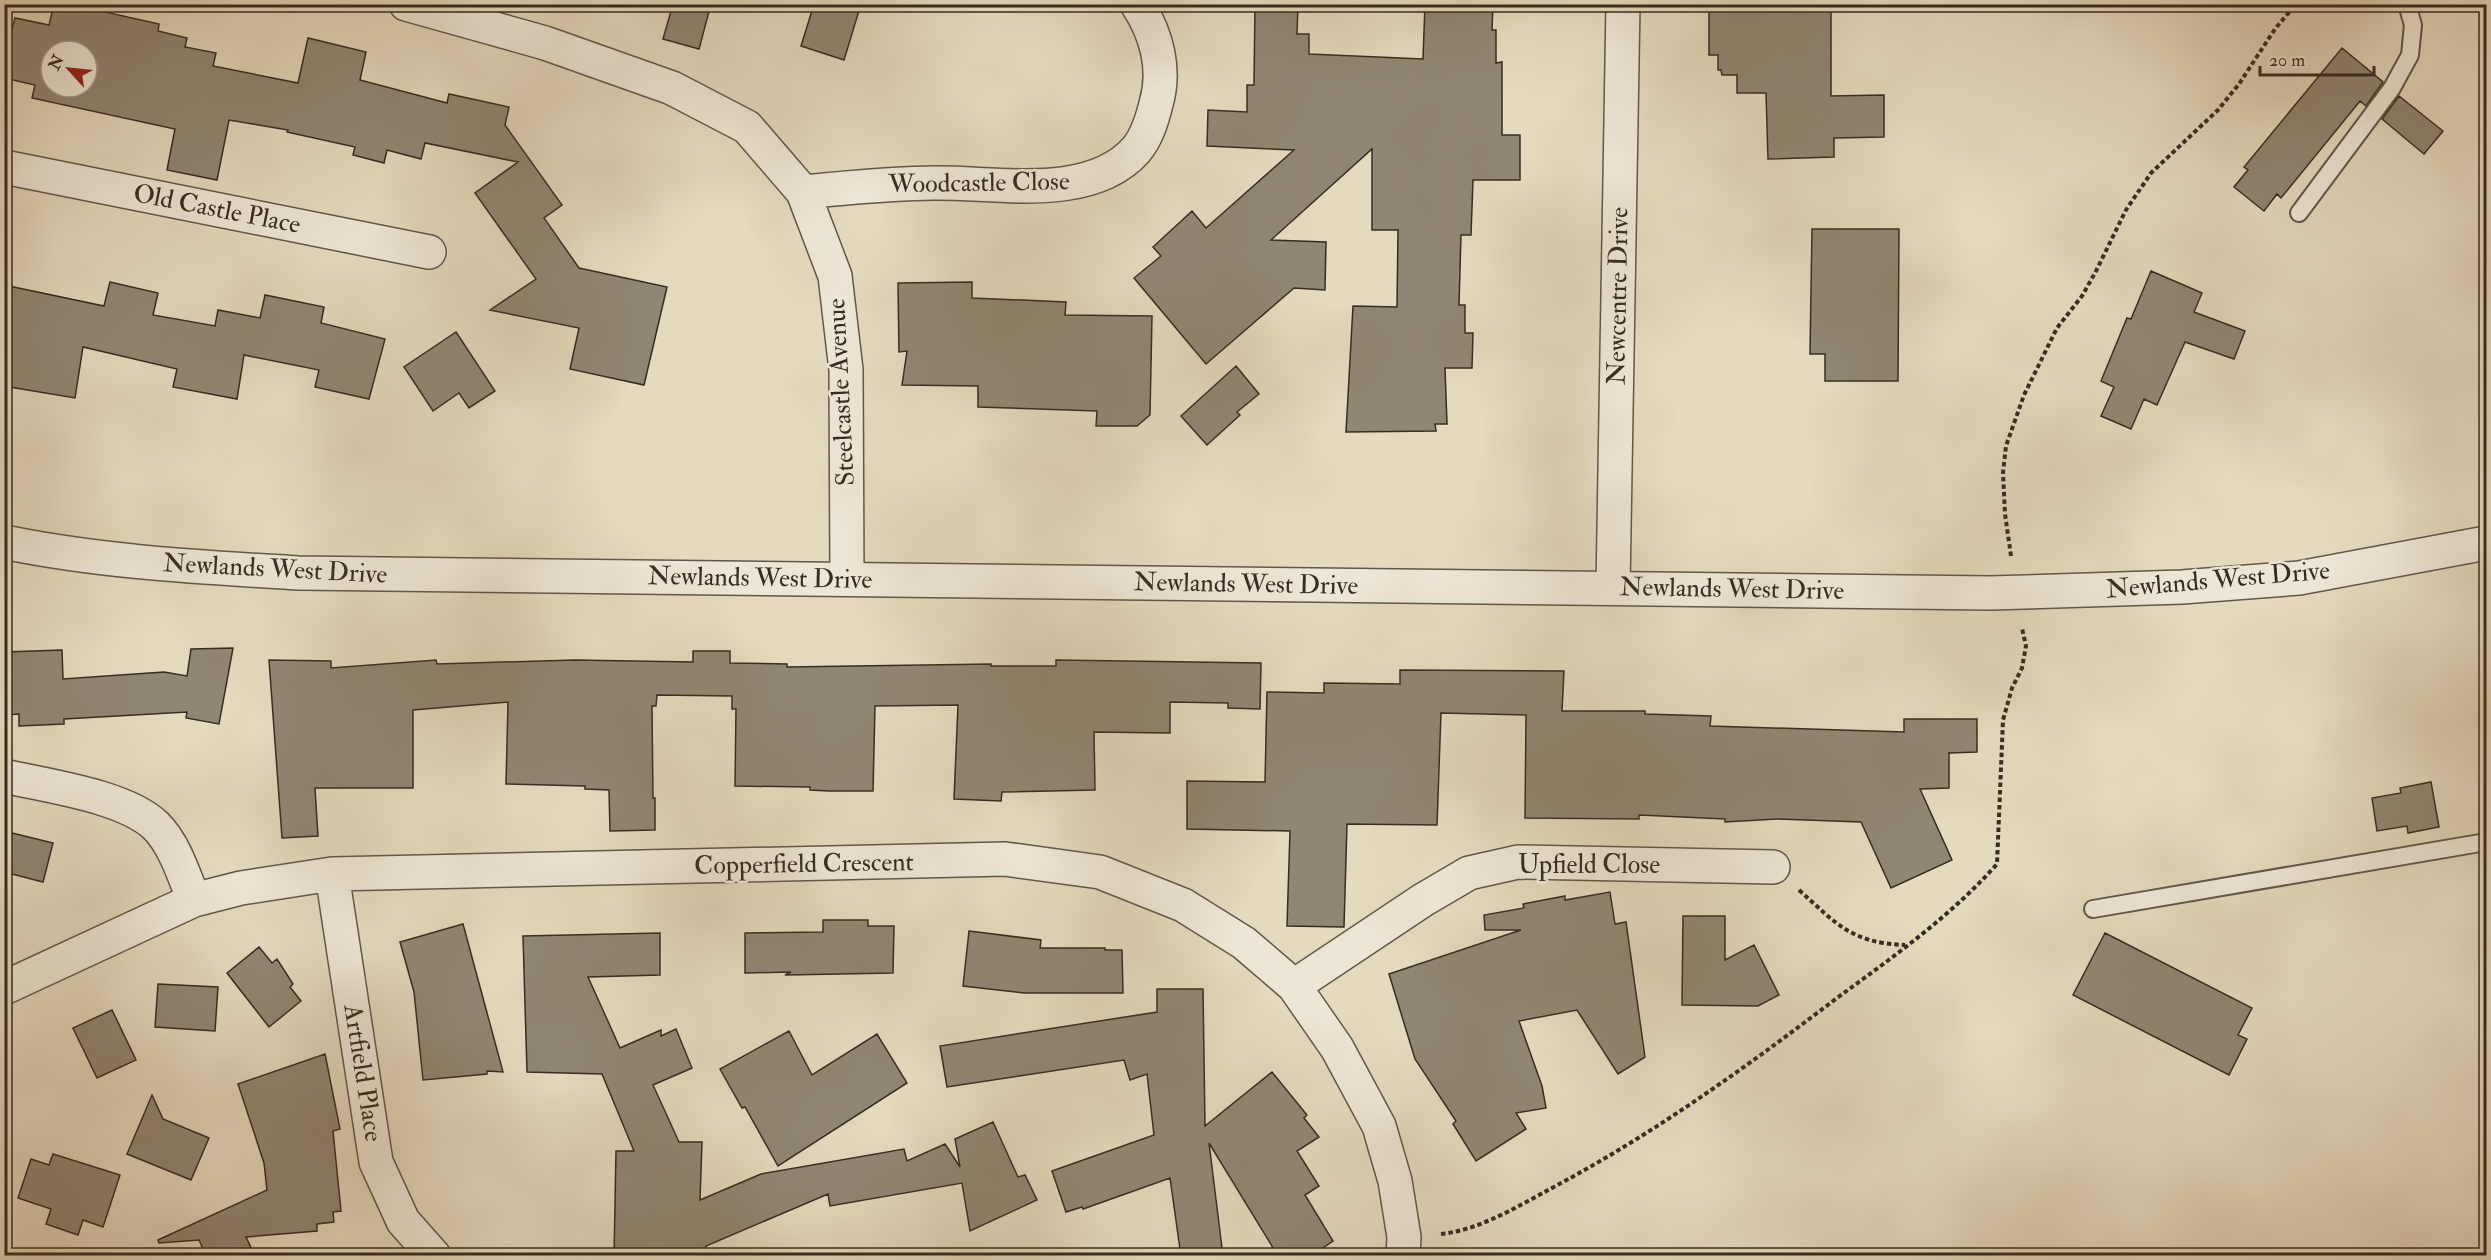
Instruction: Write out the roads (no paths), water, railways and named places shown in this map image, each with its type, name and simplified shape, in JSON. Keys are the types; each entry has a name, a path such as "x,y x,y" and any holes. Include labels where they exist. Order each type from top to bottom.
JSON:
{"street":[{"name":"Steelcastle Avenue","path":"406,4 545,43 672,88 747,127 802,192 835,276 846,370 847,579"},
{"name":"Woodcastle Close","path":"802,192 871,185 936,183 1027,186 1082,181 1109,171 1136,150 1150,127 1160,90 1160,57 1149,25 1137,4"},
{"name":"Newcentre Drive","path":"1613,587 1623,4"},
{"name":"Old Castle Place","path":"4,166 429,252"},
{"name":"Newlands West Drive","path":"4,542 52,552 175,566 298,573 2016,592 2182,587 2299,578 2487,543"},
{"path":"4,777 92,796 129,808 156,826 173,853 194,900"},
{"name":"Copperfield Crescent","path":"4,988 194,900 241,888 332,874 1005,860 1100,872 1184,905 1244,944 1294,986 1337,1048 1379,1126 1395,1181 1403,1246"},
{"name":"Upfield Close","path":"1294,986 1423,900 1470,873 1518,862 1773,867"},
{"name":"Artfield Place","path":"332,874 376,1162 403,1221 434,1256"}],"lane":[{"path":"2300,213 2392,87 2410,56 2413,26 2408,4"},
{"path":"2092,909 2487,842"}]}
